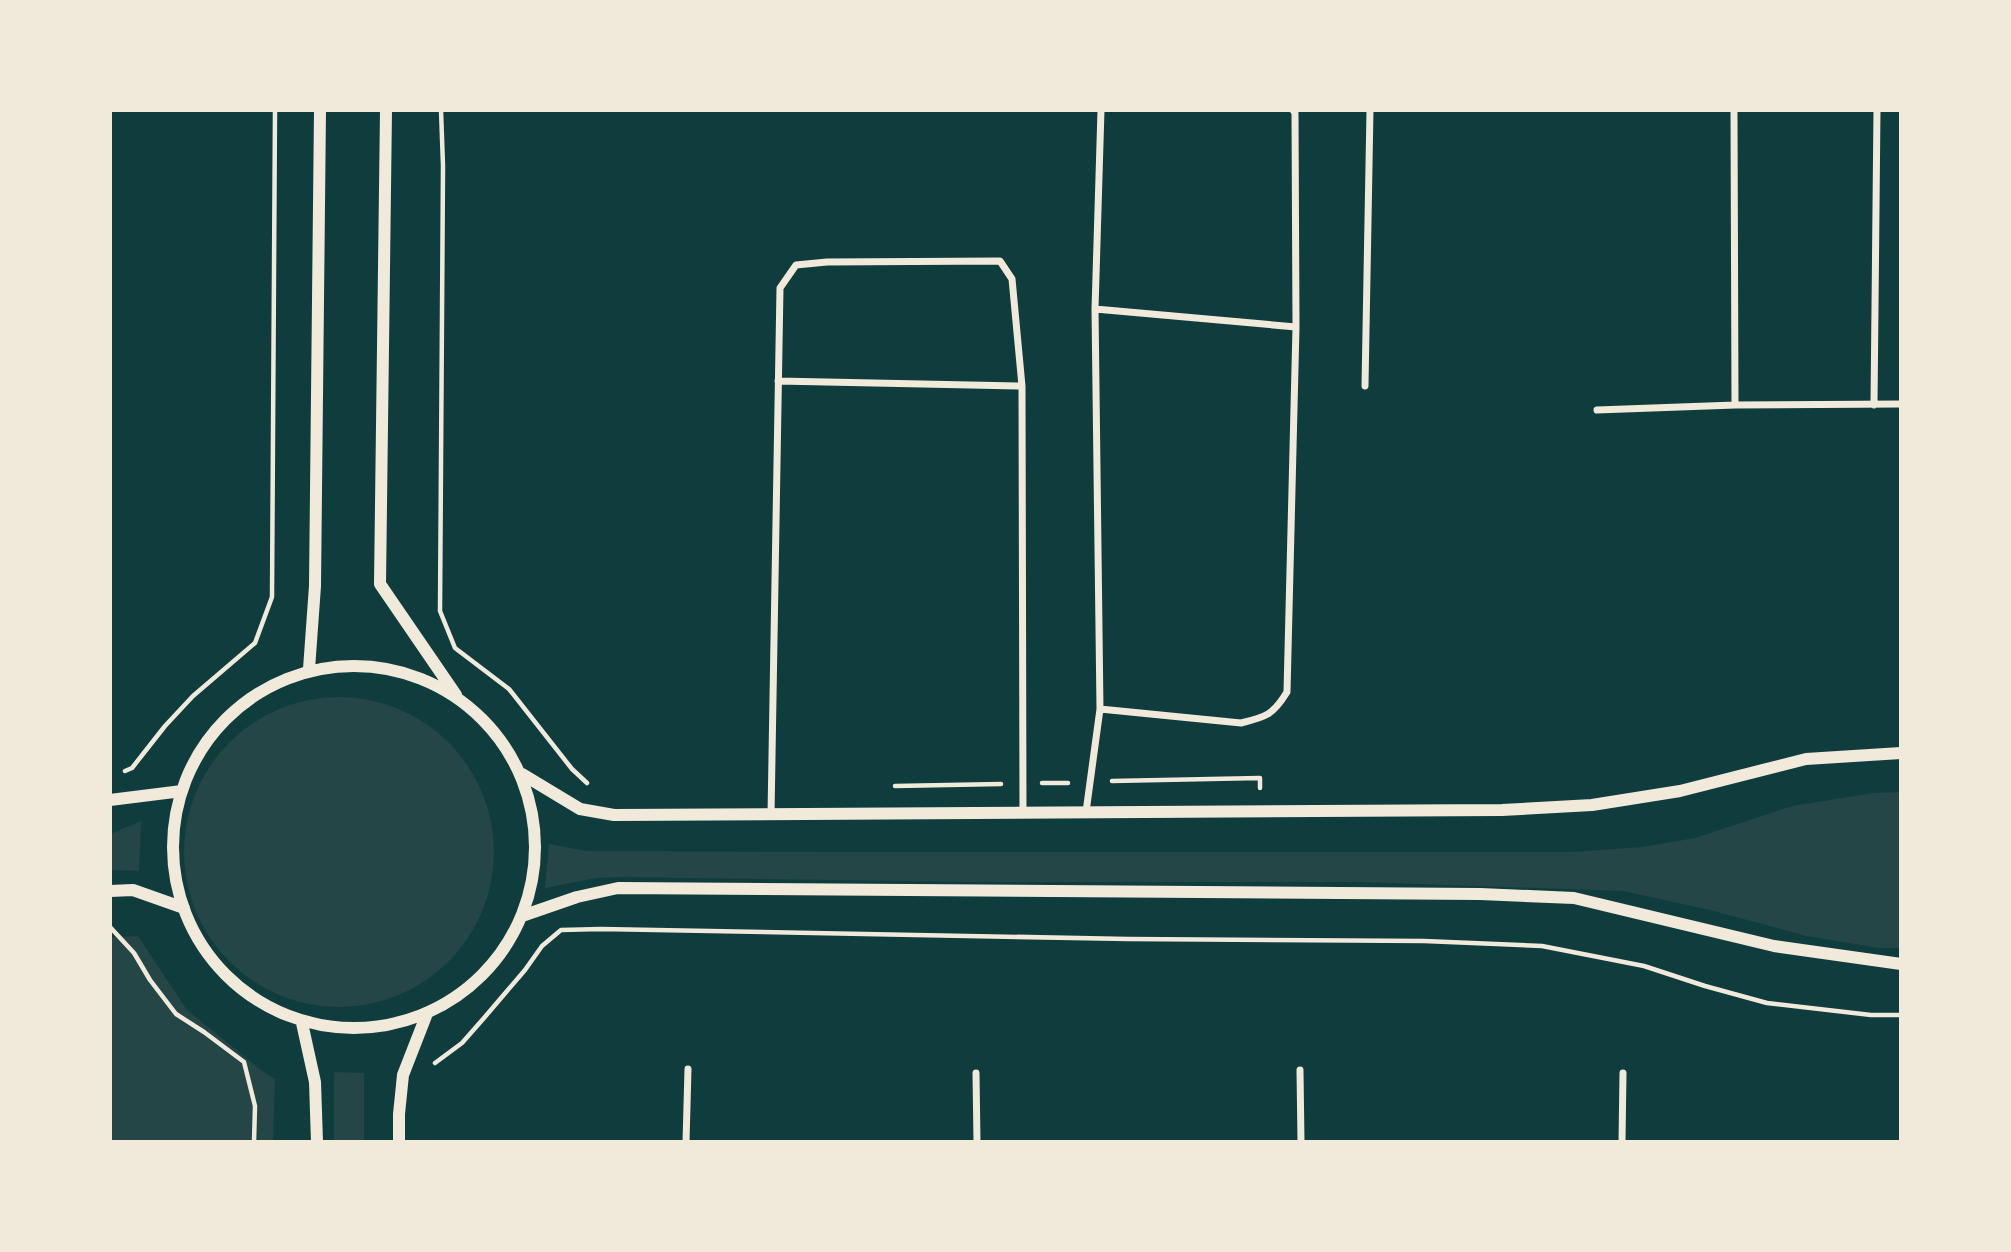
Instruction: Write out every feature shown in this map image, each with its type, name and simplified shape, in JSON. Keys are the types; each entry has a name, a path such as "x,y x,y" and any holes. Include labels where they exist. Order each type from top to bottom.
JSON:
{"street":[{"path":"309,669 315,586 320,110"},
{"path":"386,110 380,584 456,696 483,722 522,774 536,819 535,881 522,916 476,984 426,1016 369,1030 332,1030 303,1023 256,1000 212,960 184,908 174,850 182,791 202,744 218,721 246,696 268,681 309,669 341,664 369,664 456,696"},
{"path":"1086,812 1100,709 1095,309 1101,110"},
{"path":"1100,709 1241,723 1258,719 1276,710 1287,692 1296,327 1293,110"},
{"path":"1365,386 1370,110"},
{"path":"1734,110 1735,405"},
{"path":"1874,405 1877,110"},
{"path":"771,815 780,288 796,265 827,262 1000,261 1012,279 1022,386 1023,813"},
{"path":"1095,309 1296,327"},
{"path":"778,381 1022,386"},
{"path":"1597,410 1735,405 1901,404"},
{"path":"522,774 580,809 614,816 1502,810 1592,805 1680,791 1806,759 1901,752"},
{"path":"110,800 182,791"},
{"path":"522,916 577,897 618,888 1480,894 1574,898 1774,946 1901,964"},
{"path":"110,891 133,890 184,908"},
{"path":"399,1142 398,1114 403,1075 426,1016"},
{"path":"303,1023 315,1082 317,1142"},
{"path":"686,1142 688,1069"},
{"path":"1300,1070 1301,1142"},
{"path":"976,1073 977,1142"},
{"path":"1622,1142 1623,1073"}],"path":[{"path":"121,773 132,768 193,696 255,643 272,597 275,110"},
{"path":"441,110 443,180 440,611 455,648 509,689 572,769 590,785"},
{"path":"883,786 1260,778 1261,811"},
{"path":"110,927 134,953 150,980 176,1014 244,1062 255,1106 254,1142"},
{"path":"429,1068 469,1035 542,946 561,930 1424,941 1542,946 1644,966 1767,1003 1901,1015"}],"shaded area":[{"path":"339,697 369,700 398,709 425,723 459,754 475,779 487,807 494,852 491,882 482,911 468,938 437,972 412,988 384,1000 339,1007 309,1004 280,995 253,981 219,950 203,925 191,897 184,852 187,822 196,793 210,766 241,732 266,716 294,704"},
{"path":"1901,792 1901,948 1879,948 1807,936 1624,891 1361,882 975,882 624,877 596,878 545,888 549,844 587,851 1572,852 1642,847 1695,838 1792,806 1874,793"},
{"path":"141,821 139,871 110,870 110,834"},
{"path":"138,936 187,1010 275,1079 273,1142 110,1142 110,937"},
{"path":"334,1072 364,1073 364,1142 334,1142"}]}
